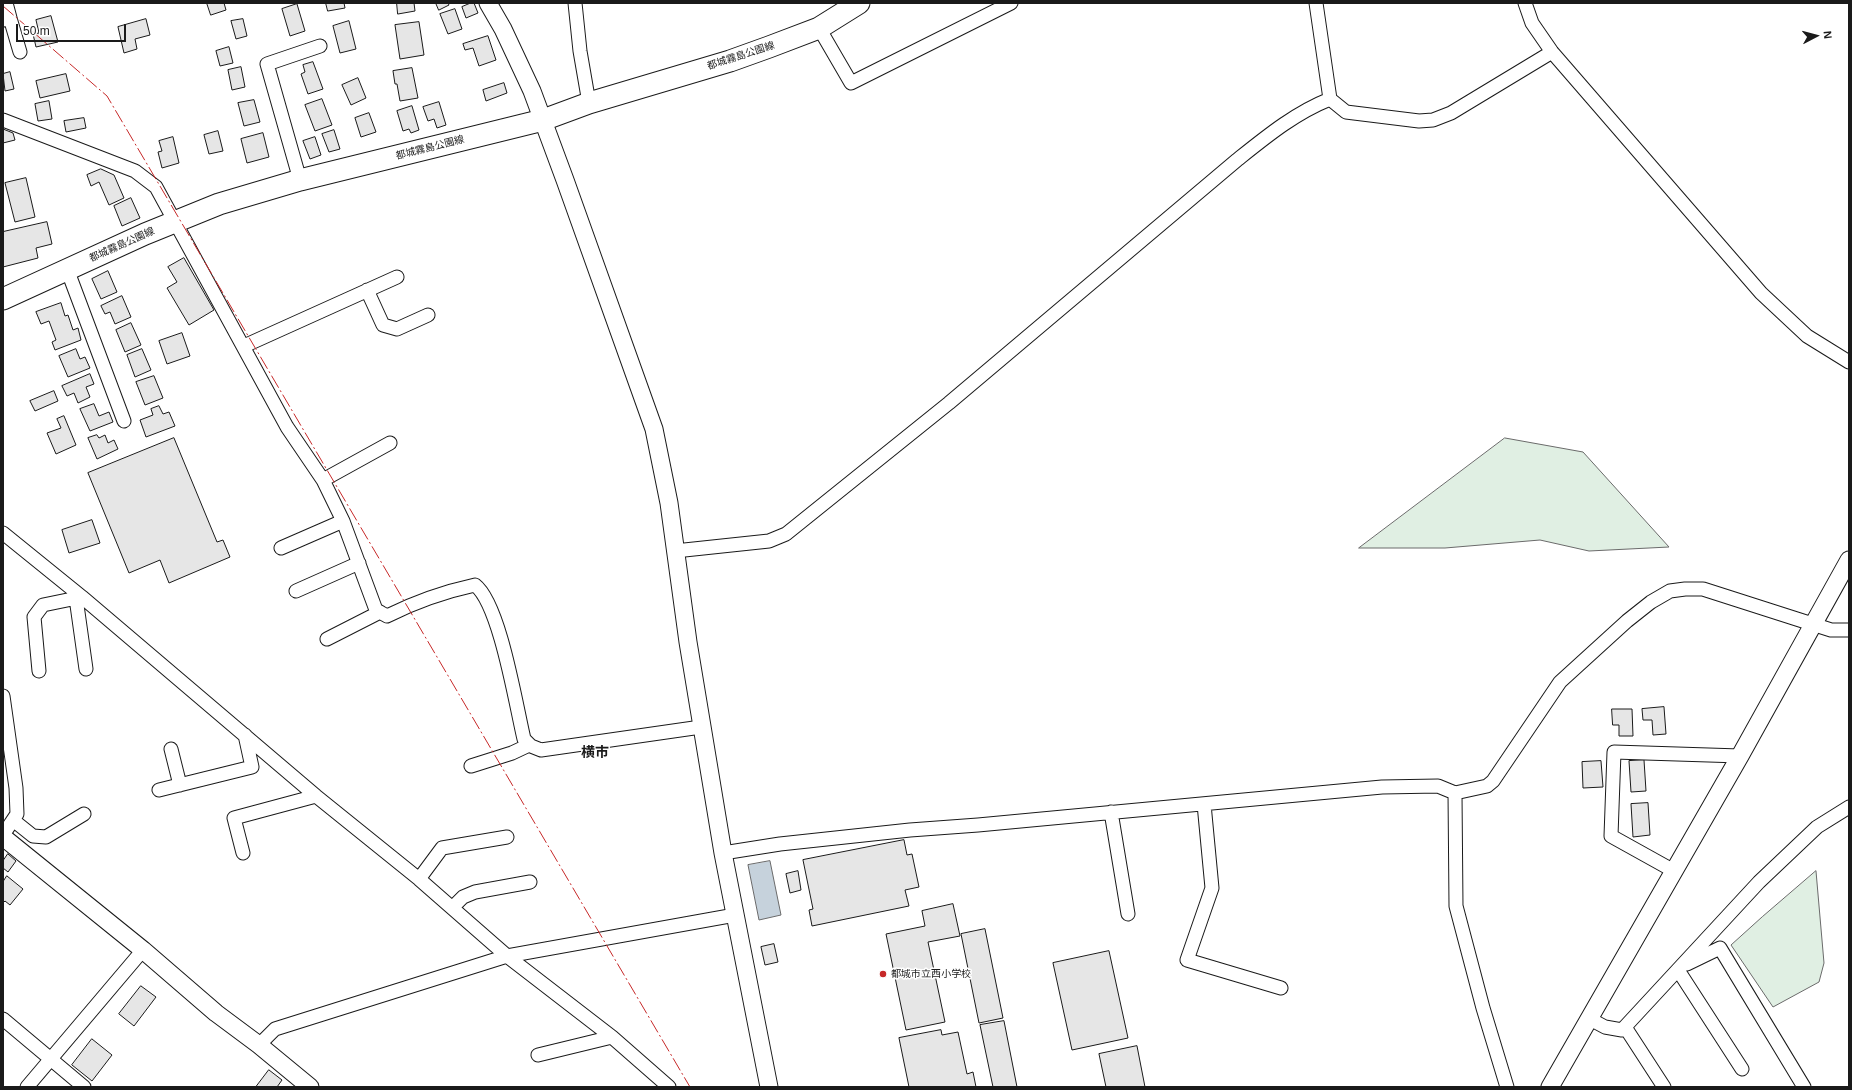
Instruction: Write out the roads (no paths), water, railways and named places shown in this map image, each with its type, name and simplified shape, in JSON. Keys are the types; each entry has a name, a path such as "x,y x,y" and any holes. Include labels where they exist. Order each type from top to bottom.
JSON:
{"main road":[{"name":"都城霧島公園線","path":"3,299 67,269 219,204 300,180 543,120 590,103 730,61 819,28 859,3"}],"street":[{"path":"6,3 7,19 20,52"},
{"path":"488,3 503,29 532,91 654,429 669,503 701,727 722,853 769,1087"},
{"path":"575,3 580,51 590,103"},
{"path":"819,28 851,83 1011,3"},
{"path":"1316,3 1330,99 1346,112 1419,121 1433,120 1451,113 1552,52"},
{"path":"1525,3 1532,23 1552,52 1761,293 1807,336 1849,362"},
{"path":"300,180 268,64 320,46"},
{"path":"675,551 769,541 786,534 950,403 1237,160 1285,122 1310,107 1330,99"},
{"path":"3,120 135,171 156,187 287,427 322,480 343,521 376,610 387,616 419,600 446,592 475,585 480,589 486,597 498,627 524,739 529,745 541,750 701,727"},
{"path":"67,269 124,421"},
{"path":"244,346 397,277"},
{"path":"367,290 383,325 397,328 428,315"},
{"path":"322,480 390,443"},
{"path":"281,548 343,521"},
{"path":"3,533 316,796 419,879 507,956 612,1037 668,1087"},
{"path":"1550,1087 1740,756 1849,560"},
{"path":"296,591 359,563"},
{"path":"722,853 780,844 910,830 1382,787 1438,786 1455,793 1487,786 1493,781 1560,682 1627,620 1651,602 1670,591 1703,589 1831,630 1849,630"},
{"path":"79,598 86,669"},
{"path":"39,671 34,617 43,605 79,598"},
{"path":"327,638 380,612"},
{"path":"3,696 16,788 17,814 3,836 143,950 216,1013 259,1045 304,1085"},
{"path":"159,790 252,767 245,735"},
{"path":"470,766 512,753 529,745"},
{"path":"171,748 180,785"},
{"path":"1674,871 1612,836 1614,752 1740,756"},
{"path":"1455,793 1456,906 1483,1008 1507,1087"},
{"path":"243,853 234,818 316,796"},
{"path":"1204,804 1212,888 1187,960 1281,988"},
{"path":"1590,1018 1614,1030 1622,1030 1765,876 1817,827 1849,807"},
{"path":"1111,812 1128,914"},
{"path":"13,820 34,836 46,837 84,814"},
{"path":"419,879 442,848 507,837"},
{"path":"452,908 463,897 475,892 530,882"},
{"path":"259,1045 275,1029 507,956 735,915"},
{"path":"1679,969 1720,948 1804,1087"},
{"path":"27,1087 143,950"},
{"path":"1679,969 1742,1069"},
{"path":"3,1018 84,1087"},
{"path":"1625,1027 1664,1087"},
{"path":"538,1055 612,1037"}],"place":[{"name":"都城市立西小学校","path":"883,974"}],"district":[{"name":"横市","path":"595,753"}]}
